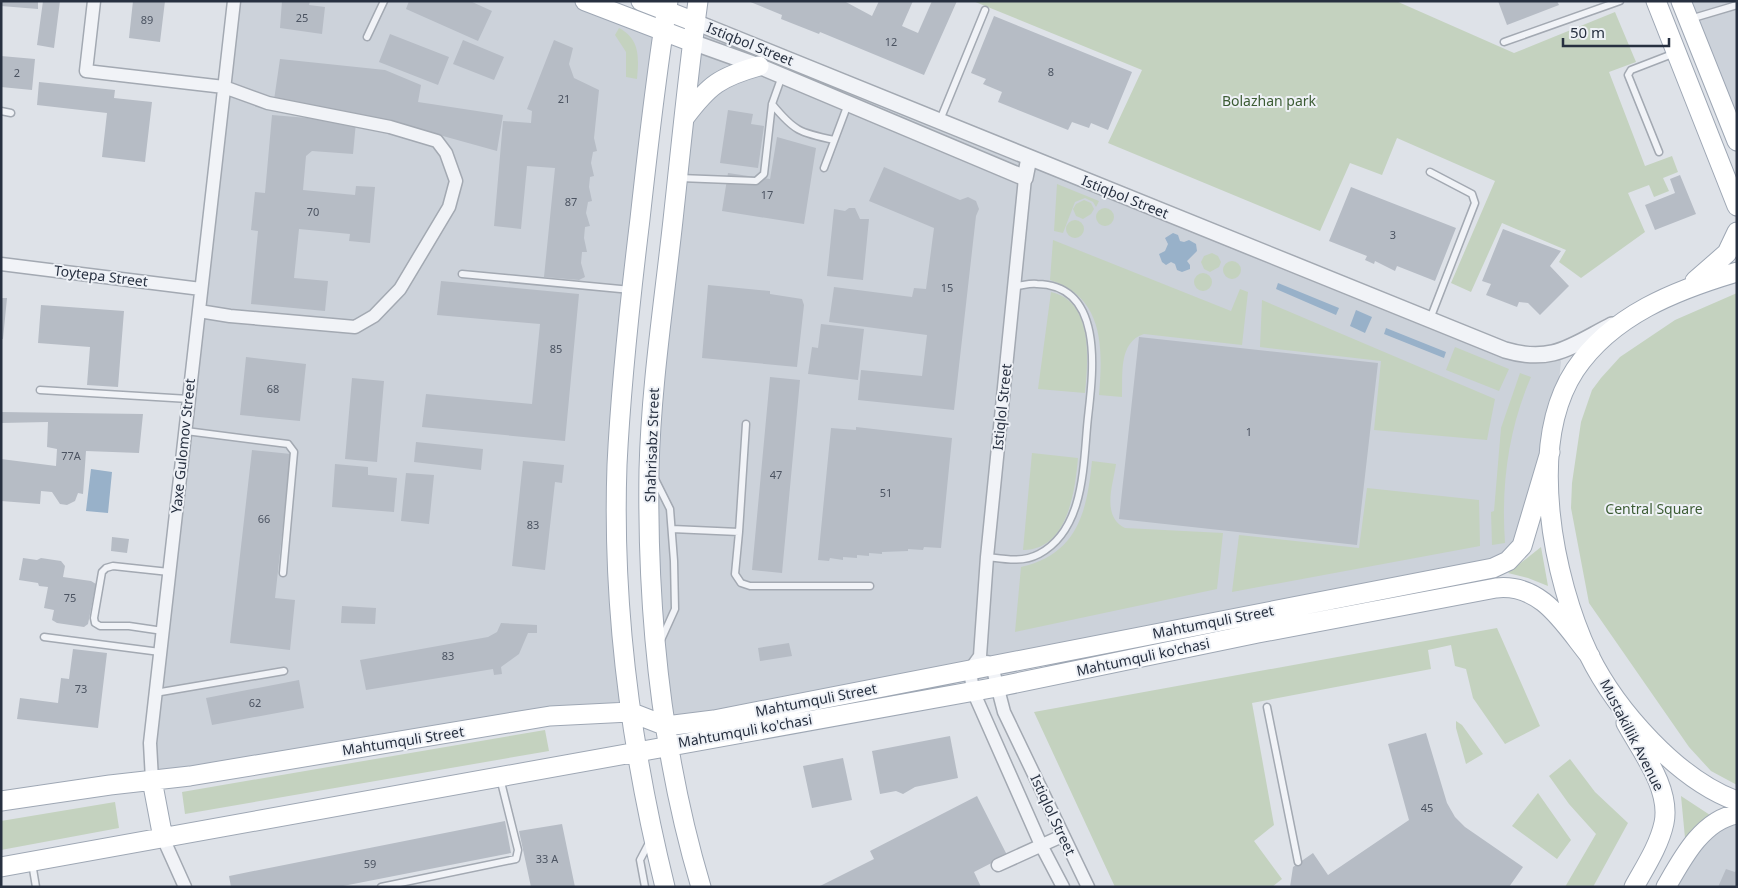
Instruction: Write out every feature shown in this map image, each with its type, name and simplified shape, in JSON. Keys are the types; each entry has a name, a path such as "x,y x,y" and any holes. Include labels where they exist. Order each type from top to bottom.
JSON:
{"main road":[{"name":"Istiqbol Street","path":"584,1 692,42"},
{"path":"641,1 667,6 695,22"},
{"name":"Shahrisabz Street","path":"698,1 655,380 650,469 651,560 656,650 668,745 701,887"},
{"path":"1656,1 1737,206"},
{"path":"1681,1 1737,141"},
{"path":"665,887 636,752 630,712 619,576 617,466 622,374 667,6"},
{"path":"684,118 702,94 720,80 731,74 759,66"},
{"path":"1686,288 1721,260 1730,248 1737,232"},
{"path":"1737,272 1686,288 1645,307 1609,332 1587,355 1569,381 1555,416 1550,452 1550,504 1558,560 1571,610 1593,661 1626,709 1662,752 1694,778 1737,801"},
{"name":"Mahtumquli Street","path":"1,801 190,776 550,716 630,712 666,726 714,720 981,664 1498,566 1516,555 1525,541 1550,452"},
{"name":"Mahtumquli ko'chasi","path":"668,745 997,687 1258,633 1504,587 1521,589 1546,602 1593,661"},
{"name":"Mustakillik Avenue","path":"1593,661 1657,781 1665,804 1665,818 1659,838 1634,887"},
{"path":"636,752 666,726"},
{"path":"1,867 500,778 668,745"},
{"name":"Yaxe Gulomov Street","path":"152,780 163,838"},
{"path":"1666,887 1680,862 1703,834 1722,818 1737,814"}],"street":[{"path":"94,1 86,71 224,86 268,103 390,126 437,141 446,154 456,181 449,207 400,289 374,316 355,327 230,316 198,311"},
{"name":"Yaxe Gulomov Street","path":"152,780 150,743 155,694 234,1"},
{"name":"Istiqbol Street","path":"695,22 1504,350 1540,356 1558,353 1645,307"},
{"name":"Istiqbol Street","path":"692,42 759,66 1025,178"},
{"name":"Istiqlol Street","path":"1029,158 1025,178 987,557 981,664 974,691 1041,845 1062,887"},
{"name":"Toytepa Street","path":"1,264 201,289"},
{"name":"Istiqlol Street","path":"981,664 997,687 1004,712 1088,887"},
{"path":"998,865 1062,836"},
{"name":"Yaxe Gulomov Street","path":"163,838 185,887"}],"lane":[{"path":"367,37 384,1"},
{"path":"1504,42 1620,1"},
{"path":"1688,20 1737,5"},
{"path":"939,122 985,10"},
{"path":"1659,152 1628,75 1631,70 1676,53"},
{"path":"678,178 756,180 760,178 764,174 772,104 782,76"},
{"path":"772,104 788,124 801,132 834,140"},
{"path":"824,168 848,104"},
{"path":"1,112 11,112"},
{"path":"1430,172 1472,194 1475,203 1430,321"},
{"path":"462,274 632,290"},
{"path":"987,557 1022,560 1038,554 1058,537 1073,515 1082,472 1093,372 1090,333 1074,300 1053,286 1037,284 1014,286"},
{"path":"40,390 189,399"},
{"path":"746,424 735,574 741,583 750,586 870,586"},
{"path":"186,431 288,444 291,447 294,452 283,573"},
{"path":"650,469 670,508 672,529 674,609 656,650"},
{"path":"672,529 739,532"},
{"path":"163,630 129,626 100,626 95,623 94,618 102,572 106,568 113,566 169,572"},
{"path":"44,637 160,652"},
{"path":"155,694 284,671"},
{"path":"1267,707 1298,862"},
{"path":"381,887 516,859 518,850 500,778"},
{"path":"645,887 640,860 653,836"},
{"path":"32,862 36,887"}],"shaded area":[{"path":"234,1 585,1 663,32 622,374 630,712 152,780"},
{"path":"1681,1 1737,1 1737,141"},
{"path":"695,22 1505,350 1558,353 1561,362 1555,416 1516,555 666,726 650,514"},
{"path":"1737,814 1737,887 1666,887 1681,862"}],"green space":[{"name":"Bolazhan park","path":"973,1 1396,1 1514,53 1615,12 1636,62 1609,72 1645,166 1672,156 1678,172 1663,178 1669,191 1654,197 1649,185 1628,193 1645,232 1581,278 1559,262 1566,250 1502,223 1471,292 1451,283 1495,181 1397,138 1382,175 1350,163 1320,231 1108,143 1142,70"},
{"path":"619,28 626,32 637,49 637,79 626,77 626,52 615,35"},
{"path":"1057,184 1099,201 1096,207 1093,202 1085,198 1075,202 1063,233 1054,231"},
{"path":"1084,200 1091,203 1094,209 1091,214 1083,219 1076,216 1073,209 1076,204"},
{"path":"1105,208 1113,213 1114,217 1109,225 1105,226 1097,221 1096,217 1101,209"},
{"path":"1075,220 1081,223 1084,229 1081,235 1075,238 1069,235 1066,229 1069,223"},
{"path":"1053,240 1231,311 1240,289 1248,292 1242,345 1144,334 1130,344 1126,352 1122,397 1099,395 1101,360 1096,326 1090,311 1081,299 1068,288 1050,280"},
{"path":"1212,253 1218,256 1221,262 1219,267 1210,272 1204,269 1201,262 1204,256"},
{"path":"1232,261 1240,266 1241,270 1236,278 1232,279 1224,274 1223,270 1228,262"},
{"path":"1203,273 1209,276 1212,282 1209,288 1203,291 1197,288 1194,282 1197,276"},
{"path":"1051,292 1065,298 1075,307 1081,319 1087,349 1085,393 1038,389"},
{"name":"Central Square","path":"1737,293 1737,785 1711,771 1689,747 1589,603 1571,508 1572,483 1581,422 1592,390 1601,378 1620,357 1675,320"},
{"path":"1262,300 1495,399 1487,440 1374,430 1381,361 1260,347"},
{"path":"1455,347 1509,369 1499,391 1446,370"},
{"path":"1520,373 1531,377 1517,417 1508,458 1504,500 1505,543 1492,545 1491,512 1494,511 1501,428"},
{"path":"1032,453 1078,458 1071,502 1059,530 1050,540 1038,547 1023,550"},
{"path":"1092,461 1116,464 1111,490 1111,508 1113,516 1125,528 1223,533 1217,589 1015,632 1021,567 1040,561 1055,552 1067,541 1076,528 1087,497"},
{"path":"1367,488 1479,500 1480,546 1232,592 1239,535 1359,548"},
{"path":"1541,547 1548,586 1508,573"},
{"path":"1497,628 1540,726 1505,744 1473,698 1466,669 1455,666 1451,645 1428,650 1431,669 1252,703 1274,825 1254,841 1282,879 1272,887 1115,887 1034,712"},
{"path":"1456,721 1462,725 1483,754 1466,764 1456,728"},
{"path":"545,730 549,751 185,814 182,792"},
{"path":"1570,759 1595,792 1628,823 1593,887 1565,887 1596,834 1569,804 1549,776"},
{"path":"1538,793 1571,840 1557,859 1512,826"},
{"path":"1681,796 1710,815 1685,838"},
{"path":"115,802 119,828 1,850 1,821"}],"water":[{"path":"1173,233 1178,235 1180,241 1189,240 1196,244 1197,251 1187,261 1190,269 1182,272 1177,270 1175,264 1171,262 1166,265 1162,262 1159,254 1165,251 1168,244 1165,238"},
{"path":"1278,283 1339,308 1336,315 1276,289"},
{"path":"1356,310 1372,317 1365,333 1350,326"},
{"path":"1386,328 1446,352 1444,358 1384,334"},
{"path":"91,469 112,472 108,513 86,511"}],"building":[{"path":"1,1 38,1 38,9 1,6"},
{"path":"43,1 60,1 54,48 37,45"},
{"path":"133,1 165,1 160,42 129,38"},
{"path":"282,1 310,1 309,5 325,7 322,34 280,28"},
{"path":"409,1 470,1 492,11 478,41 406,9"},
{"path":"748,1 844,1 872,16 879,1 913,1 902,26 918,33 932,1 957,1 924,75 820,32 819,34 781,19 782,15"},
{"path":"1498,1 1557,1 1559,5 1507,25"},
{"path":"994,16 1132,72 1108,130 1091,123 1089,128 1072,122 1068,130 998,102 1002,92 983,84 986,79 971,73"},
{"path":"390,34 449,57 438,85 379,62"},
{"path":"463,40 504,57 494,80 453,64"},
{"path":"554,40 573,48 569,64 574,78 599,90 594,138 597,151 593,152 591,163 594,176 590,177 589,187 592,201 588,202 586,213 590,226 585,227 584,238 587,252 582,252 581,263 585,277 579,280 544,277 555,168 527,166 521,229 494,226 503,121 531,123 532,111 527,109"},
{"path":"1,56 35,59 32,90 1,87"},
{"path":"280,59 385,70 421,85 418,102 503,115 497,151 414,128 274,100"},
{"path":"39,82 115,90 114,98 152,102 145,162 102,157 107,113 37,105"},
{"path":"728,110 753,114 751,124 764,126 758,168 720,163"},
{"path":"272,115 356,122 353,154 312,151 306,156 303,190 355,195 356,186 375,187 370,243 349,241 350,234 299,229 294,278 328,281 325,311 251,304 258,231 251,230 255,192 265,193"},
{"path":"777,137 816,148 804,224 722,211 728,173 770,179"},
{"path":"884,167 960,200 968,197 976,201 979,209 976,216 954,410 858,400 861,370 922,376 927,335 829,322 834,287 912,297 914,288 926,289 934,228 869,201"},
{"path":"1680,175 1696,214 1655,230 1645,205 1675,193 1670,179"},
{"path":"1351,187 1456,228 1435,281 1397,266 1395,271 1375,261 1374,264 1365,260 1367,256 1329,241"},
{"path":"849,208 855,208 860,219 869,219 863,280 827,276 834,209 845,211"},
{"path":"1503,229 1561,251 1550,266 1569,286 1540,315 1528,303 1519,302 1517,307 1486,295 1491,284 1482,281"},
{"path":"441,281 579,294 565,441 422,427 426,394 532,404 540,324 437,315"},
{"path":"708,285 770,291 770,294 802,299 804,305 797,367 702,358"},
{"path":"1,298 7,298 3,339 1,339"},
{"path":"41,305 124,311 118,387 87,385 90,347 38,343"},
{"path":"821,324 864,329 858,380 808,374 812,347 818,348"},
{"path":"1139,337 1378,363 1357,545 1119,519"},
{"path":"246,357 306,364 300,421 240,415"},
{"path":"770,377 800,380 782,573 752,570"},
{"path":"352,378 384,381 377,462 345,459"},
{"path":"1,412 143,414 139,453 86,451 83,494 78,493 75,501 67,505 60,504 52,492 41,491 40,504 1,501 1,459 56,466 57,449 47,447 48,422 1,423"},
{"path":"856,427 952,438 941,548 924,547 923,550 908,549 908,551 882,552 882,554 869,553 869,556 857,555 857,558 843,557 843,560 830,558 829,561 818,560 831,428 856,430"},
{"path":"416,442 483,449 481,470 414,462"},
{"path":"252,450 291,454 275,598 295,600 290,650 230,643"},
{"path":"523,461 564,465 562,483 555,482 545,570 512,566"},
{"path":"335,464 368,467 368,475 397,478 394,512 332,507"},
{"path":"406,473 434,475 429,524 401,521"},
{"path":"112,537 129,539 127,553 111,551"},
{"path":"23,558 61,561 65,566 63,577 91,581 96,584 88,624 84,627 57,623 52,620 54,610 44,608 48,587 39,586 38,583 19,580"},
{"path":"342,606 376,608 375,624 341,623"},
{"path":"501,623 537,625 537,633 528,633 519,654 501,667 502,674 494,675 493,669 366,690 360,660 488,637 497,632"},
{"path":"789,643 792,656 760,661 758,648"},
{"path":"73,649 107,653 98,728 17,719 20,698 58,703 61,678 69,679"},
{"path":"299,680 304,708 212,725 206,698"},
{"path":"1426,733 1447,803 1455,817 1465,827 1523,867 1509,887 1290,887 1293,867 1313,853 1328,875 1409,820 1388,744"},
{"path":"950,736 958,778 915,787 903,794 896,791 880,794 872,751"},
{"path":"843,758 852,800 812,808 803,766"},
{"path":"977,796 1007,855 974,872 981,887 818,887 874,859 870,851"},
{"path":"505,821 511,853 338,887 231,887 229,876"},
{"path":"562,824 575,887 531,887 519,831"},
{"path":"1726,869 1735,872 1737,869 1737,887 1718,887"}]}
